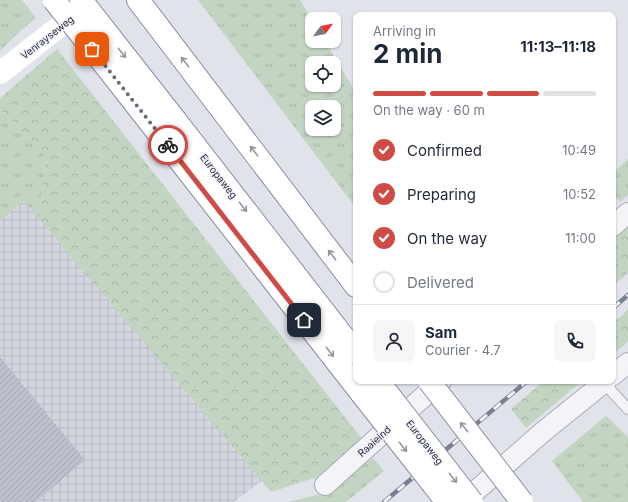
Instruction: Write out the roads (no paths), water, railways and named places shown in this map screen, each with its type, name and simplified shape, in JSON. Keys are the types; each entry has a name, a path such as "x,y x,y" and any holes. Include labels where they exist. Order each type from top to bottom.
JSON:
{"main road":[{"path":"54,0 168,127 353,365"},
{"name":"Europaweg","path":"81,0 168,127 353,349"},
{"name":"Venrayseweg","path":"0,73 94,0"},
{"path":"138,0 353,282"},
{"path":"431,384 522,502"},
{"path":"370,387 446,502"},
{"name":"Europaweg","path":"370,387 472,502"}],"street":[{"path":"616,223 628,213"},
{"path":"616,373 628,363"},
{"name":"Raaieind","path":"325,485 438,384"},
{"path":"463,502 544,430 602,384"}],"lane":[{"path":"610,384 628,409"}],"railway":[{"path":"616,305 628,295"},
{"path":"384,502 523,384"}]}
